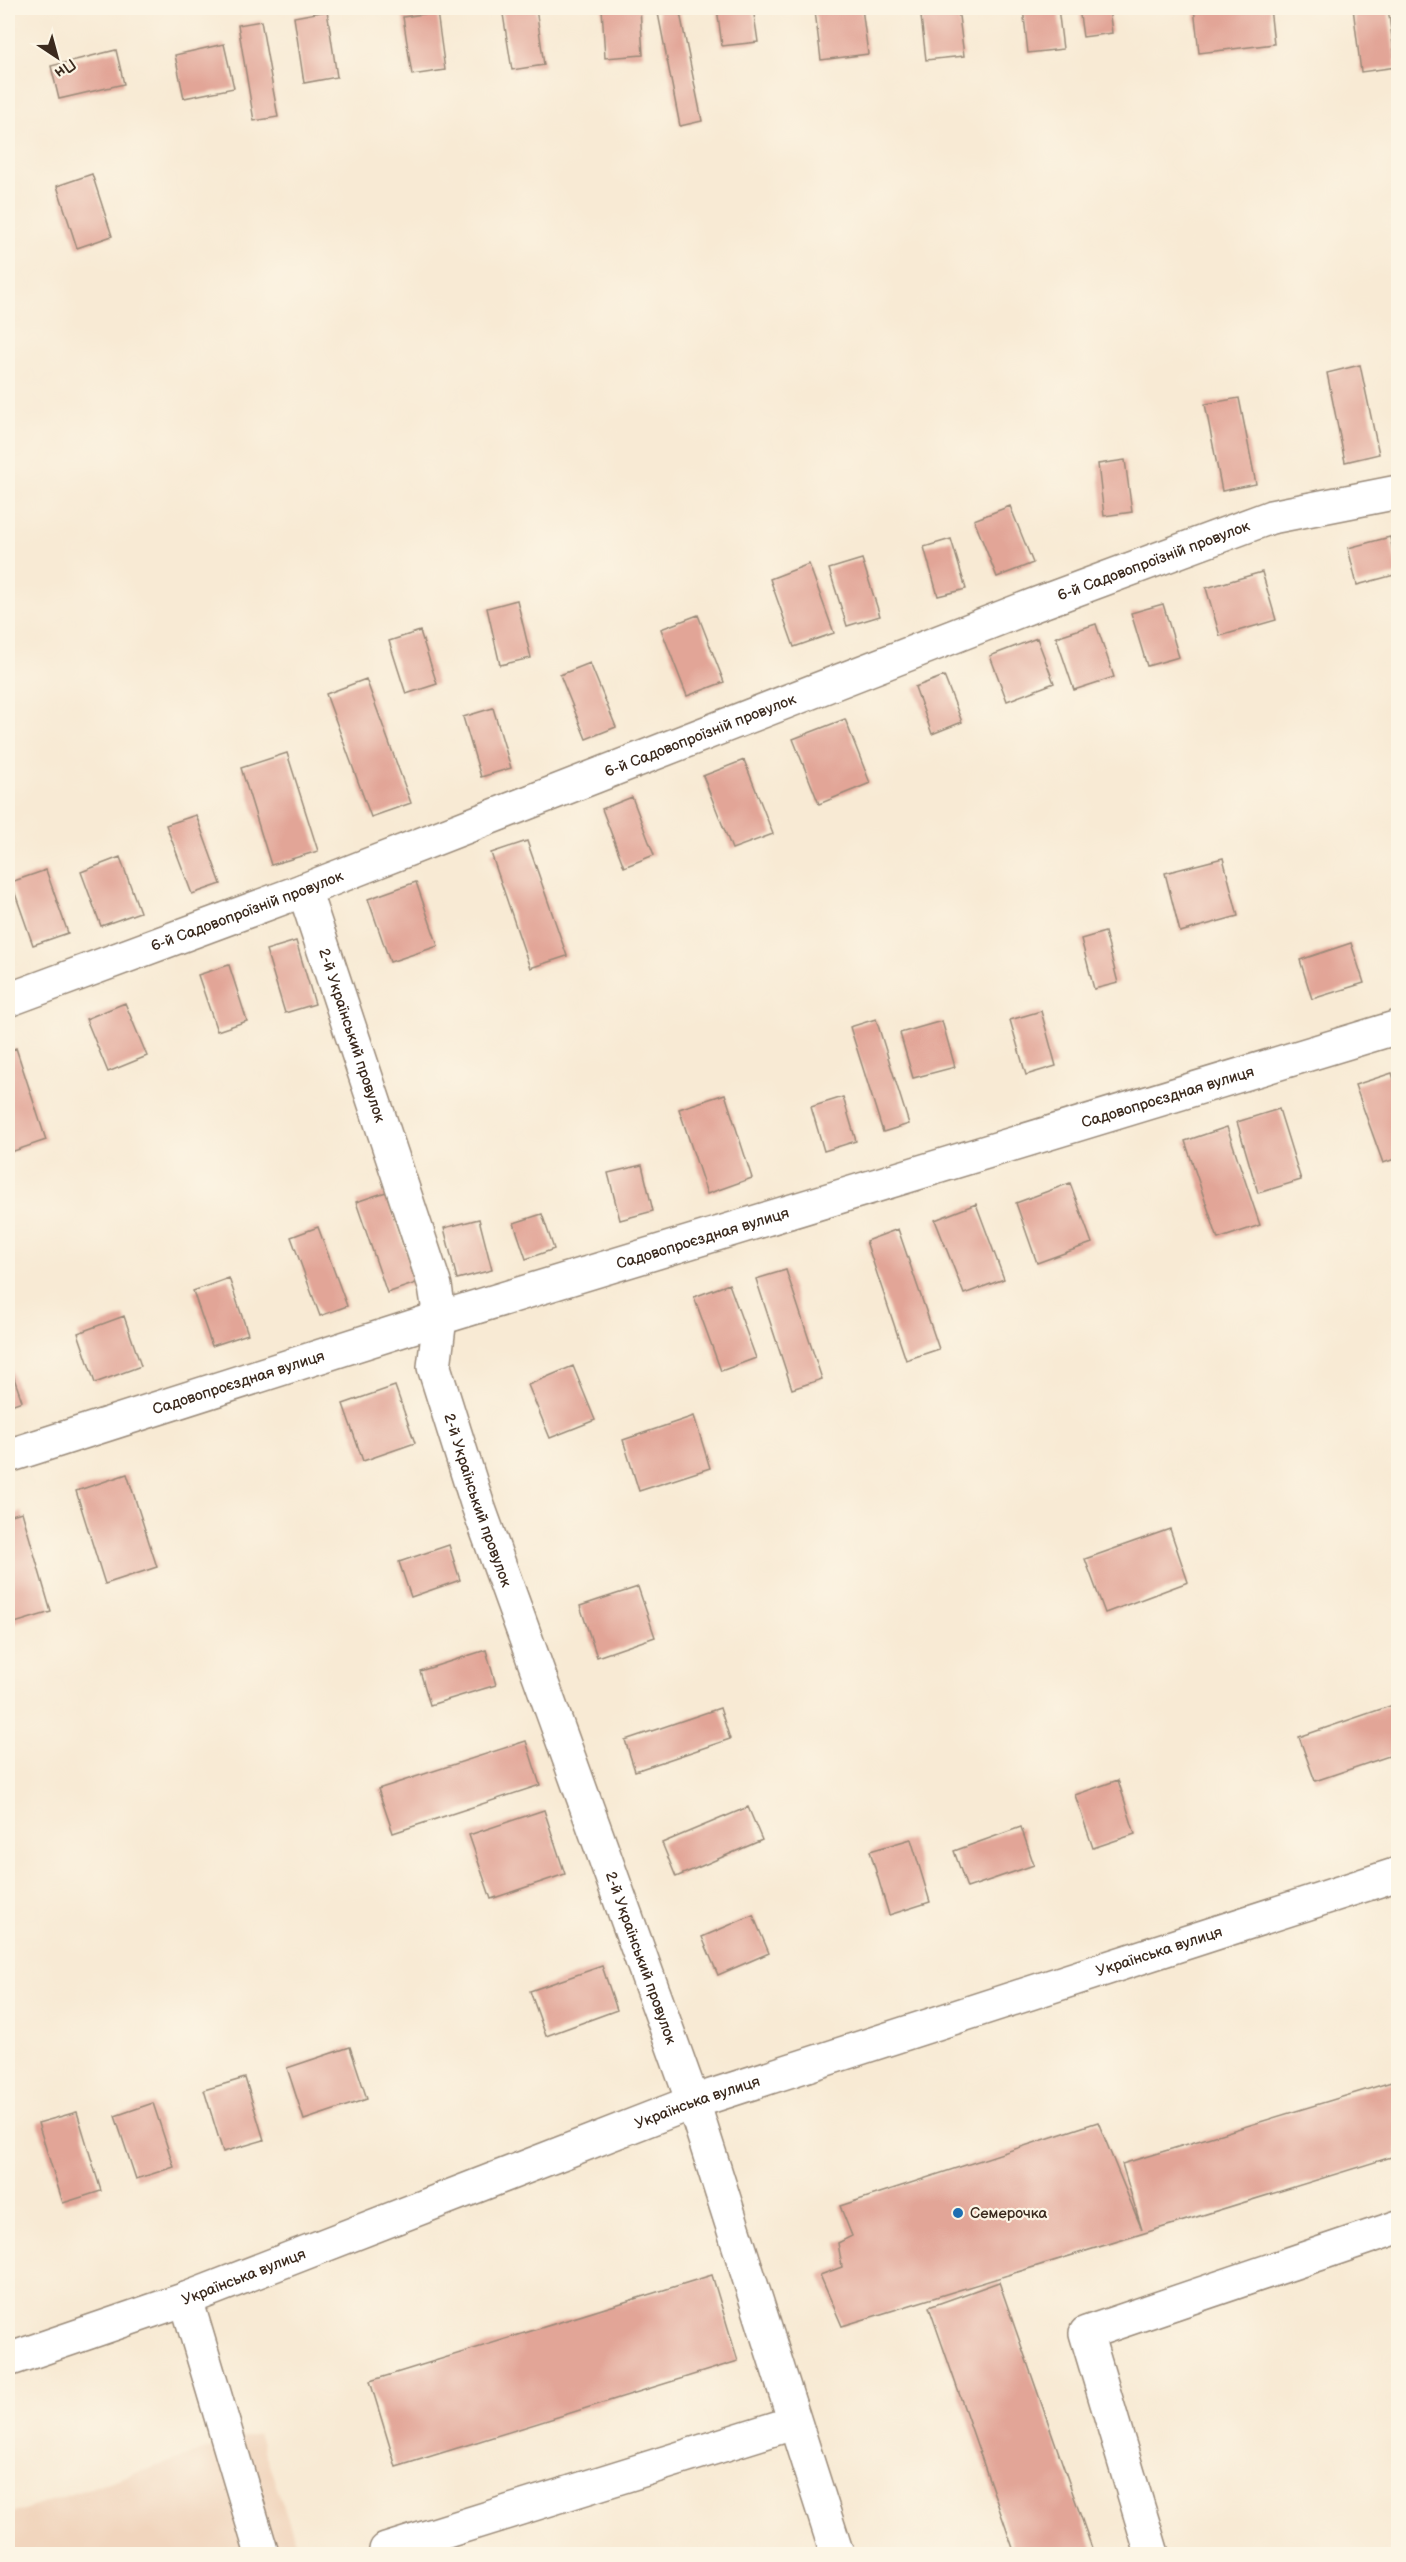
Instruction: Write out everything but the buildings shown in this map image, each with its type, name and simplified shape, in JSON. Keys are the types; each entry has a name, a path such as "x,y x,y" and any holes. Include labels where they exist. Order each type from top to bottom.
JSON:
{"street":[{"name":"6-й Садовопроїзній провулок","path":"8,1000 304,890 1034,605 1271,517 1398,492"},
{"name":"2-й Український провулок","path":"304,890 435,1286 440,1318 434,1367 477,1503 693,2102 793,2423 837,2554"},
{"name":"Садовопроєздная вулиця","path":"8,1456 440,1318 1398,1027"},
{"name":"Українська вулиця","path":"8,2360 186,2299 693,2102 1398,1874"},
{"path":"1152,2554 1086,2333 1398,2227"},
{"path":"186,2299 262,2554"},
{"path":"387,2550 793,2423"}],"shaded area":[{"path":"258,2433 300,2554 8,2554 8,2515"}],"place":[{"name":"Семерочка","path":"958,2213"}]}
